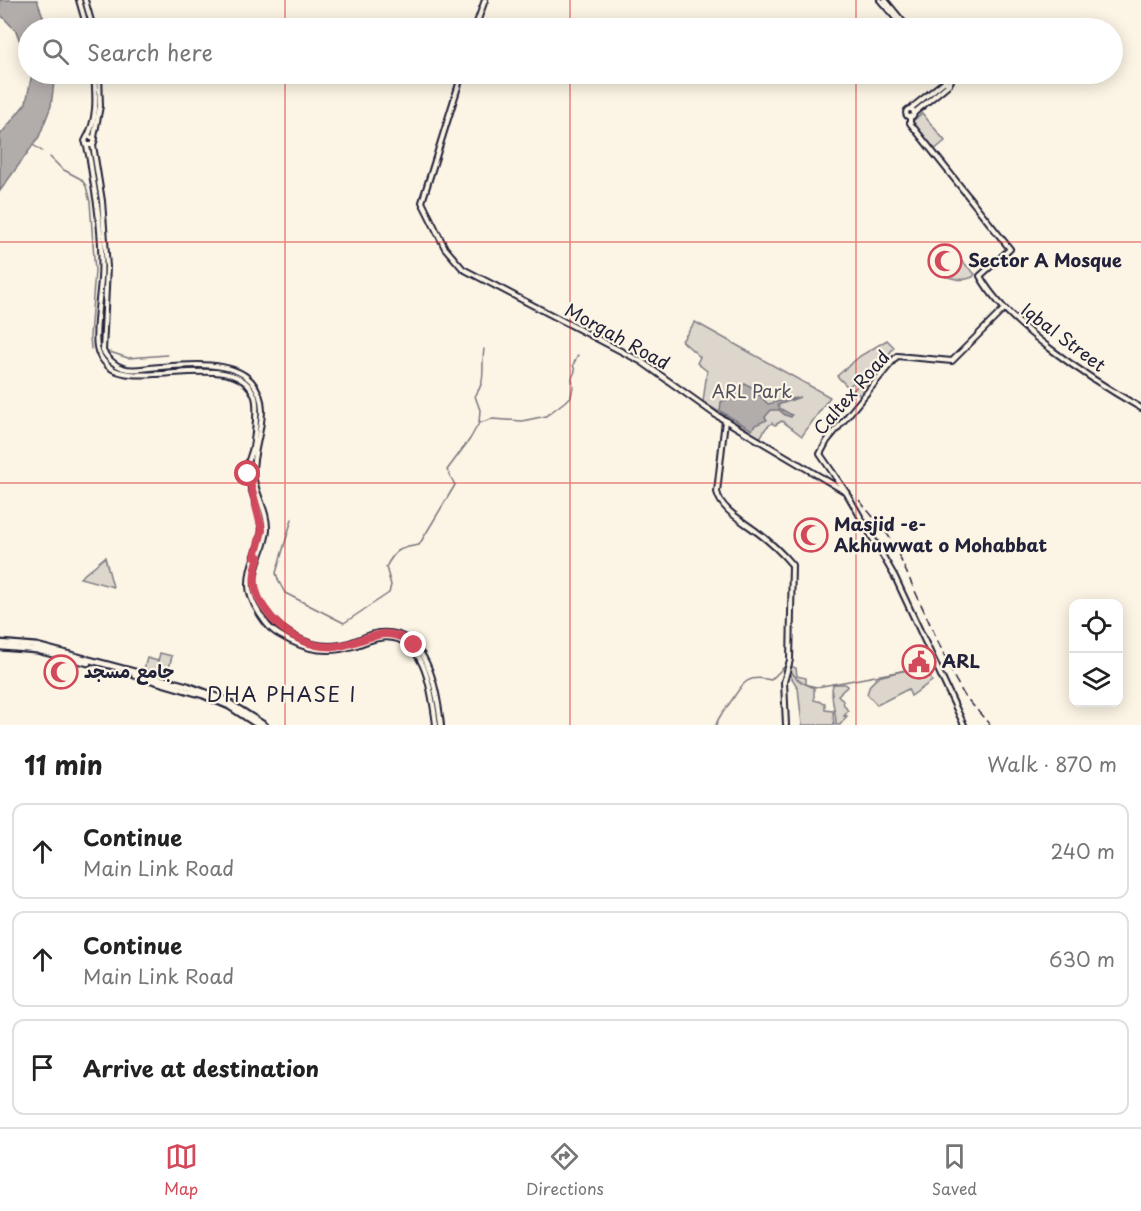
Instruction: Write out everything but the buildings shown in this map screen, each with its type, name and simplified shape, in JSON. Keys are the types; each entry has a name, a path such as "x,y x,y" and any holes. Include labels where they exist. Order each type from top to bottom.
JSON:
{"main road":[{"path":"0,645 64,655 204,691 223,699 264,725"},
{"path":"168,683 222,703 258,725"}],"street":[{"path":"79,0 84,18"},
{"path":"85,0 90,18"},
{"path":"479,18 485,0"},
{"path":"883,0 898,18"},
{"path":"97,84 96,109 85,141 97,201 101,242 102,346 107,361 129,370 196,365 232,370 244,375 253,383 260,395 261,414 260,438 253,472 267,522 264,544 248,576 248,588 252,600 268,626 278,635 306,648 333,648 381,637 395,639 406,644 418,656 424,668 436,725"},
{"path":"98,84 100,106 94,138 96,141 93,145 102,201 107,267 101,317"},
{"name":"Morgah Road","path":"459,84 422,202 445,248 463,269 642,362 725,420 846,492"},
{"name":"Iqbal Street","path":"939,84 912,111 910,123 1010,249 980,277 1012,317 1073,365 1141,408"},
{"path":"88,136 94,138"},
{"path":"86,144 93,145"},
{"name":"Caltex Road","path":"846,492 820,452 897,356 952,361 1004,309"},
{"path":"725,420 717,494 729,511 771,544 792,565 789,660 784,682 786,725"},
{"path":"846,492 898,584 964,725"},
{"path":"257,557 254,586 258,600 271,619 288,633 309,643 333,648 380,633 409,641 419,649 426,661 438,699 441,725"},
{"path":"268,626 271,619"}],"green space":[{"path":"922,113 945,141 933,151 912,122"},
{"path":"947,258 963,262 975,274 969,279 961,280 942,275"},
{"name":"ARL Park","path":"695,322 830,397 802,436 782,421 775,425 772,423 760,438 703,402 707,371 697,363 700,357 682,341"},
{"path":"887,340 894,347 860,395 853,391 857,386 854,382 848,387 837,376 860,356"},
{"path":"105,557 113,587 80,578"},
{"path":"160,653 172,656 167,676 144,669 147,658 158,661"},
{"path":"925,665 932,681 911,696 908,689 877,705 867,694 870,685 878,677"},
{"path":"790,666 796,668 797,676 806,678 806,684 814,688 814,700 825,703 825,710 833,711 834,725 802,725 798,688 788,672"},
{"path":"833,684 848,686 838,695 848,711 840,725 836,725 832,695"}],"shaded area":[{"path":"0,0 37,0 43,18 18,18 18,36 0,14"},
{"path":"30,84 54,84 51,106 39,137 0,191 0,135 26,103"},
{"path":"745,384 768,404 800,397 778,405 779,408 792,415 791,417 779,410 771,410 765,417 767,420 755,425 752,430 720,411 721,402 731,397 735,389"}],"waterway":[{"path":"33,145 42,151"},
{"path":"50,157 62,169 81,179 86,186 90,202 95,271 91,349"},
{"path":"479,423 480,410 475,396 482,379 484,349"},
{"path":"110,352 128,358 167,355"},
{"path":"292,519 276,573 279,582 285,593 344,623 389,593 391,585 386,567 398,551 419,545 455,485 447,470 479,423 492,419 522,421 546,416 571,397 572,378 575,371 573,365 578,355"},
{"path":"716,725 721,714 744,683 754,678 771,680 784,667 789,668 801,682 817,687 939,664"}],"railway":[{"path":"859,500 895,547 955,679 964,695 990,725"}],"place":[{"name":"Sector A Mosque","path":"945,261"},
{"name":"Masjid -e- Akhuwwat o Mohabbat","path":"811,535"},
{"name":"ARL","path":"919,662"},
{"name":"جامع مسجد","path":"61,672"}],"district":[{"name":"DHA PHASE I","path":"282,695"}],"route":[{"path":"248,474 262,530 255,556 259,557 255,567 254,586 258,600 273,622 288,633 309,643 342,645 386,633 403,638 414,645"}]}
